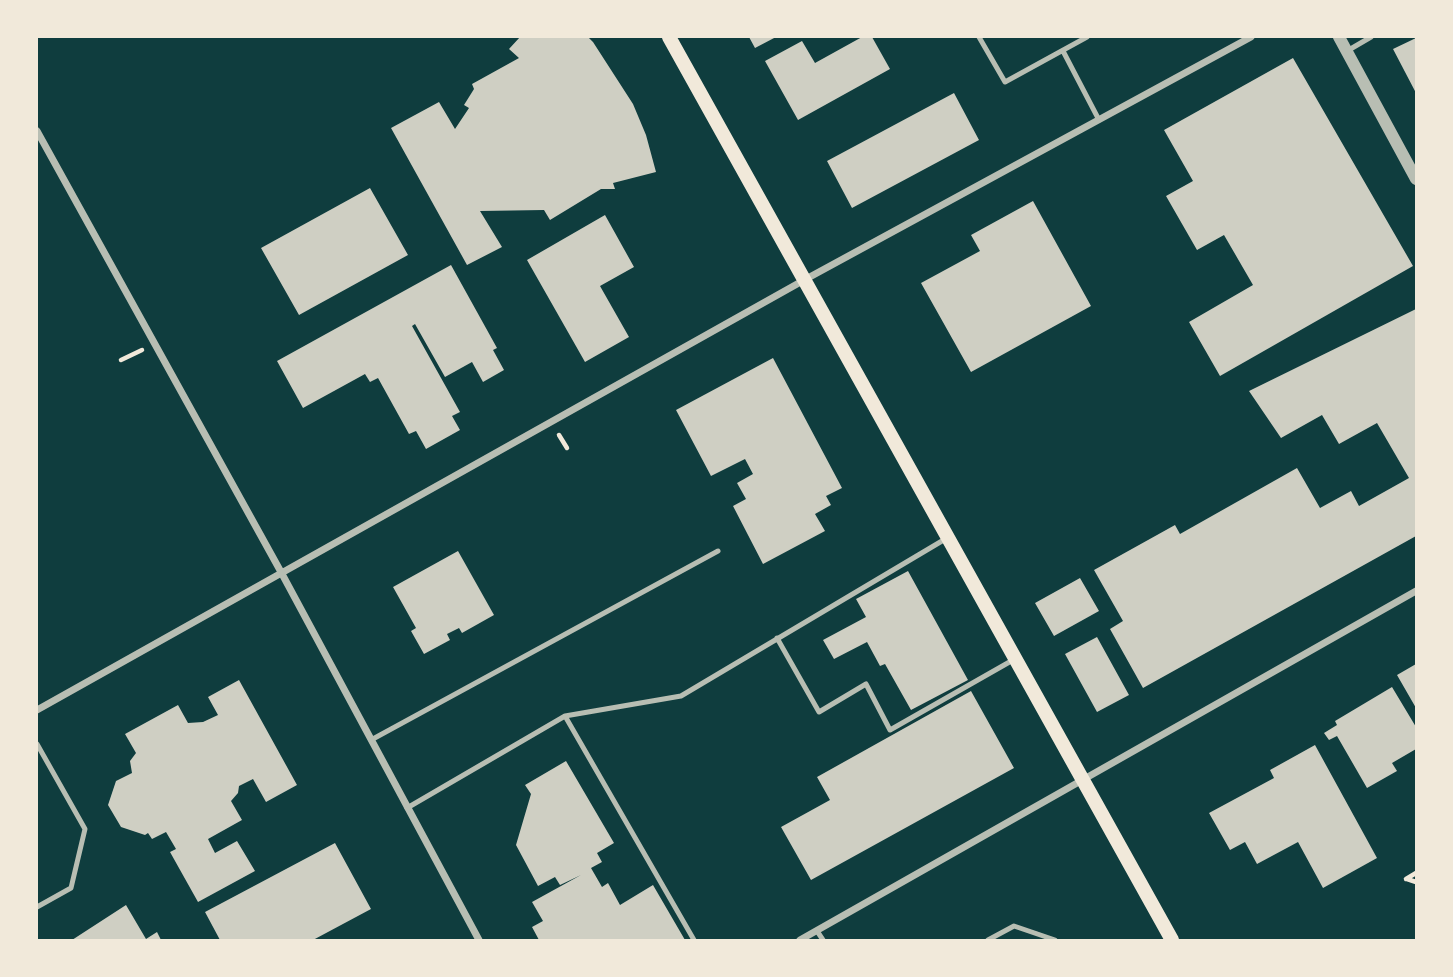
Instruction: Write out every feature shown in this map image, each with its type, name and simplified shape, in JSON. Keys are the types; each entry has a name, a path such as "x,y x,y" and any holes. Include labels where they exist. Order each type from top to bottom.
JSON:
{"main road":[{"path":"669,37 1172,940"}],"street":[{"path":"37,710 806,279 1251,37"},
{"path":"1339,37 1416,179"},
{"path":"37,131 281,572 479,940"},
{"path":"800,940 1416,592"}],"lane":[{"path":"979,37 1005,82 1087,37"},
{"path":"1347,51 1371,37"},
{"path":"1063,51 1099,120"},
{"path":"407,807 565,716 681,696 947,538"},
{"path":"371,740 718,551"},
{"path":"777,638 819,712 866,684 890,730 1016,659"},
{"path":"565,716 694,940"},
{"path":"37,744 85,829 71,888 37,907"},
{"path":"988,940 1014,926 1055,940"},
{"path":"817,931 823,940"}],"path":[{"path":"1416,873 1406,879 1416,882"}],"building":[{"path":"520,37 588,37 633,104 646,135 656,172 613,183 615,189 601,189 550,220 544,210 480,211 502,247 467,265 391,128 439,102 455,129 469,108 464,105 474,89 472,84 519,58 509,49"},
{"path":"749,37 776,37 755,48"},
{"path":"862,37 872,37 890,69 798,120 765,61 802,41 815,63"},
{"path":"1416,38 1416,93 1393,49"},
{"path":"1293,58 1413,266 1220,376 1189,322 1253,285 1224,235 1197,250 1166,196 1193,181 1164,130"},
{"path":"954,93 979,140 852,208 827,161"},
{"path":"370,188 408,255 299,315 261,248"},
{"path":"1033,201 1091,306 971,372 921,283 980,251 971,235"},
{"path":"605,215 634,267 600,286 629,337 585,362 527,260"},
{"path":"451,265 497,348 493,350 504,370 483,382 472,362 445,377 415,324 412,326 460,412 452,416 460,430 426,449 416,431 409,434 378,378 370,382 365,374 303,408 277,361"},
{"path":"1416,309 1416,536 1143,688 1110,629 1123,621 1094,570 1175,525 1180,534 1297,468 1320,508 1351,491 1359,506 1409,478 1377,423 1339,444 1322,415 1281,438 1249,391"},
{"path":"773,358 842,488 826,496 831,505 815,514 825,531 763,564 733,506 746,499 737,483 753,474 745,459 711,476 676,410"},
{"path":"458,551 494,615 462,633 459,628 447,634 450,640 424,654 411,631 416,628 393,587"},
{"path":"908,571 968,680 911,710 885,664 880,666 867,642 834,659 823,640 866,617 856,599"},
{"path":"1080,578 1099,611 1054,636 1035,603"},
{"path":"1097,637 1129,695 1097,712 1065,654"},
{"path":"1416,664 1416,708 1397,675"},
{"path":"239,680 297,785 266,802 253,779 239,786 238,793 231,801 242,820 208,839 215,853 237,841 255,871 198,902 170,852 176,849 166,832 152,839 148,833 145,835 121,827 108,805 116,781 132,773 130,761 136,753 125,734 178,705 188,723 203,722 218,715 208,697"},
{"path":"1392,687 1416,727 1416,749 1392,763 1397,771 1367,788 1337,736 1329,740 1324,733 1337,725 1335,721"},
{"path":"971,691 1014,768 811,880 781,827 830,800 817,777"},
{"path":"1315,745 1377,858 1323,888 1298,842 1257,864 1245,842 1230,850 1209,813 1274,778 1270,770"},
{"path":"566,761 614,843 597,853 602,862 591,868 602,887 608,883 620,905 653,885 685,940 539,940 532,927 543,921 532,902 581,875 560,885 555,877 538,886 516,845 531,794 525,785"},
{"path":"335,843 371,909 313,940 220,940 205,912"},
{"path":"126,905 146,939 157,932 161,940 72,940"}]}
